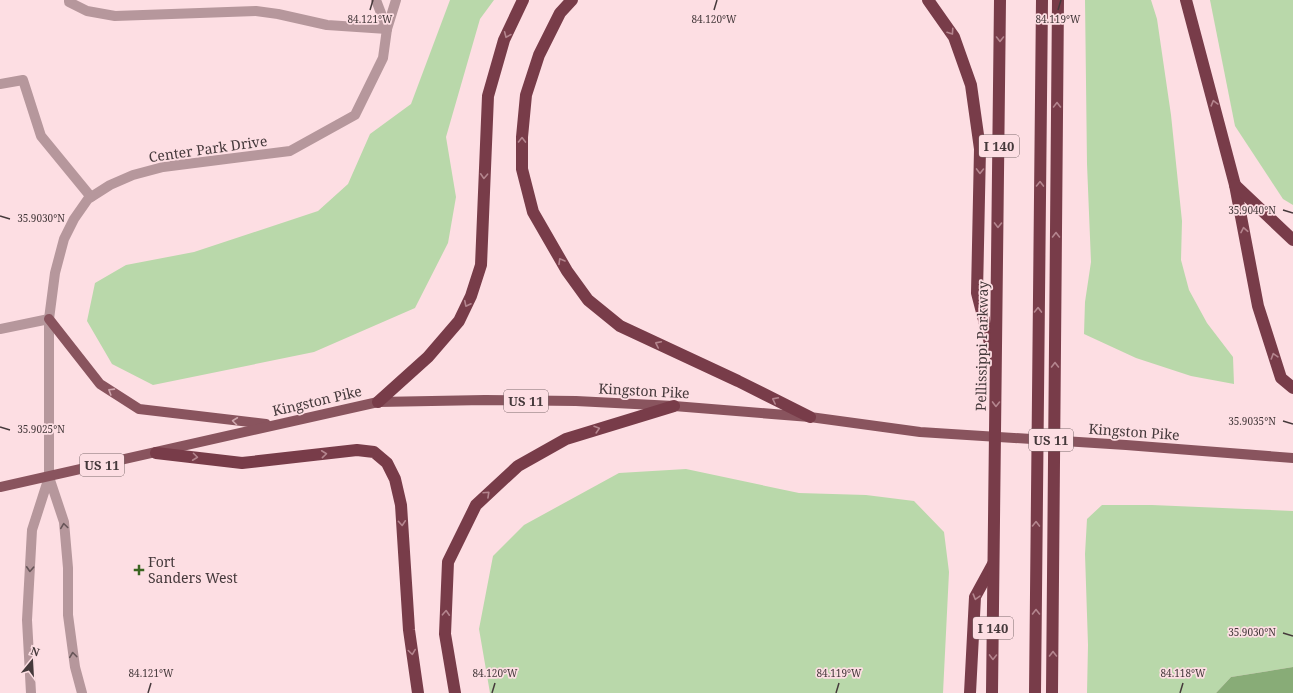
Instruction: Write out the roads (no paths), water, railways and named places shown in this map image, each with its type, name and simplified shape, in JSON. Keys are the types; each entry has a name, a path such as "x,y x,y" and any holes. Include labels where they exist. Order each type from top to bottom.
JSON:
{"highway":[{"path":"378,402 428,357 459,321 471,296 481,265 488,96 504,40 523,0"},
{"path":"572,0 560,13 539,55 526,96 522,137 522,169 532,212 567,271 588,300 620,326 738,381 810,418"},
{"path":"928,0 954,37 971,85 980,149 977,293 996,365"},
{"name":"Pellissippi Parkway","path":"992,693 998,293 1000,0"},
{"path":"1035,693 1042,0"},
{"path":"1052,693 1058,0"},
{"path":"1186,0 1235,184 1258,306 1281,378 1293,388"},
{"path":"1235,184 1293,240"},
{"path":"455,693 445,634 448,562 476,505 518,466 566,439 674,406"},
{"path":"156,453 242,463 357,450 374,452 388,463 395,479 401,505 409,630 418,693"},
{"path":"970,693 975,597 994,562"}],"main road":[{"path":"49,319 100,384 139,409 274,426"},
{"name":"Kingston Pike","path":"0,487 378,402 485,400 576,401 674,406 810,418 920,432 1126,445 1293,458"}],"street":[{"path":"68,0 87,12 115,16 256,11 278,14 327,25 387,29"},
{"name":"Center Park Drive","path":"376,0 387,29"},
{"name":"Center Park Drive","path":"49,477 49,319 55,273 64,239 74,219 88,199 110,185 133,175 163,167 290,151 355,115 383,58 387,29 396,0"},
{"path":"0,84 23,80 41,136 91,197"},
{"path":"0,329 49,319"},
{"path":"31,693 27,620 32,530 49,477"},
{"path":"49,477 64,522 68,568 68,615 75,668 82,693"}],"place":[{"name":"Fort Sanders West","path":"139,570"}]}
